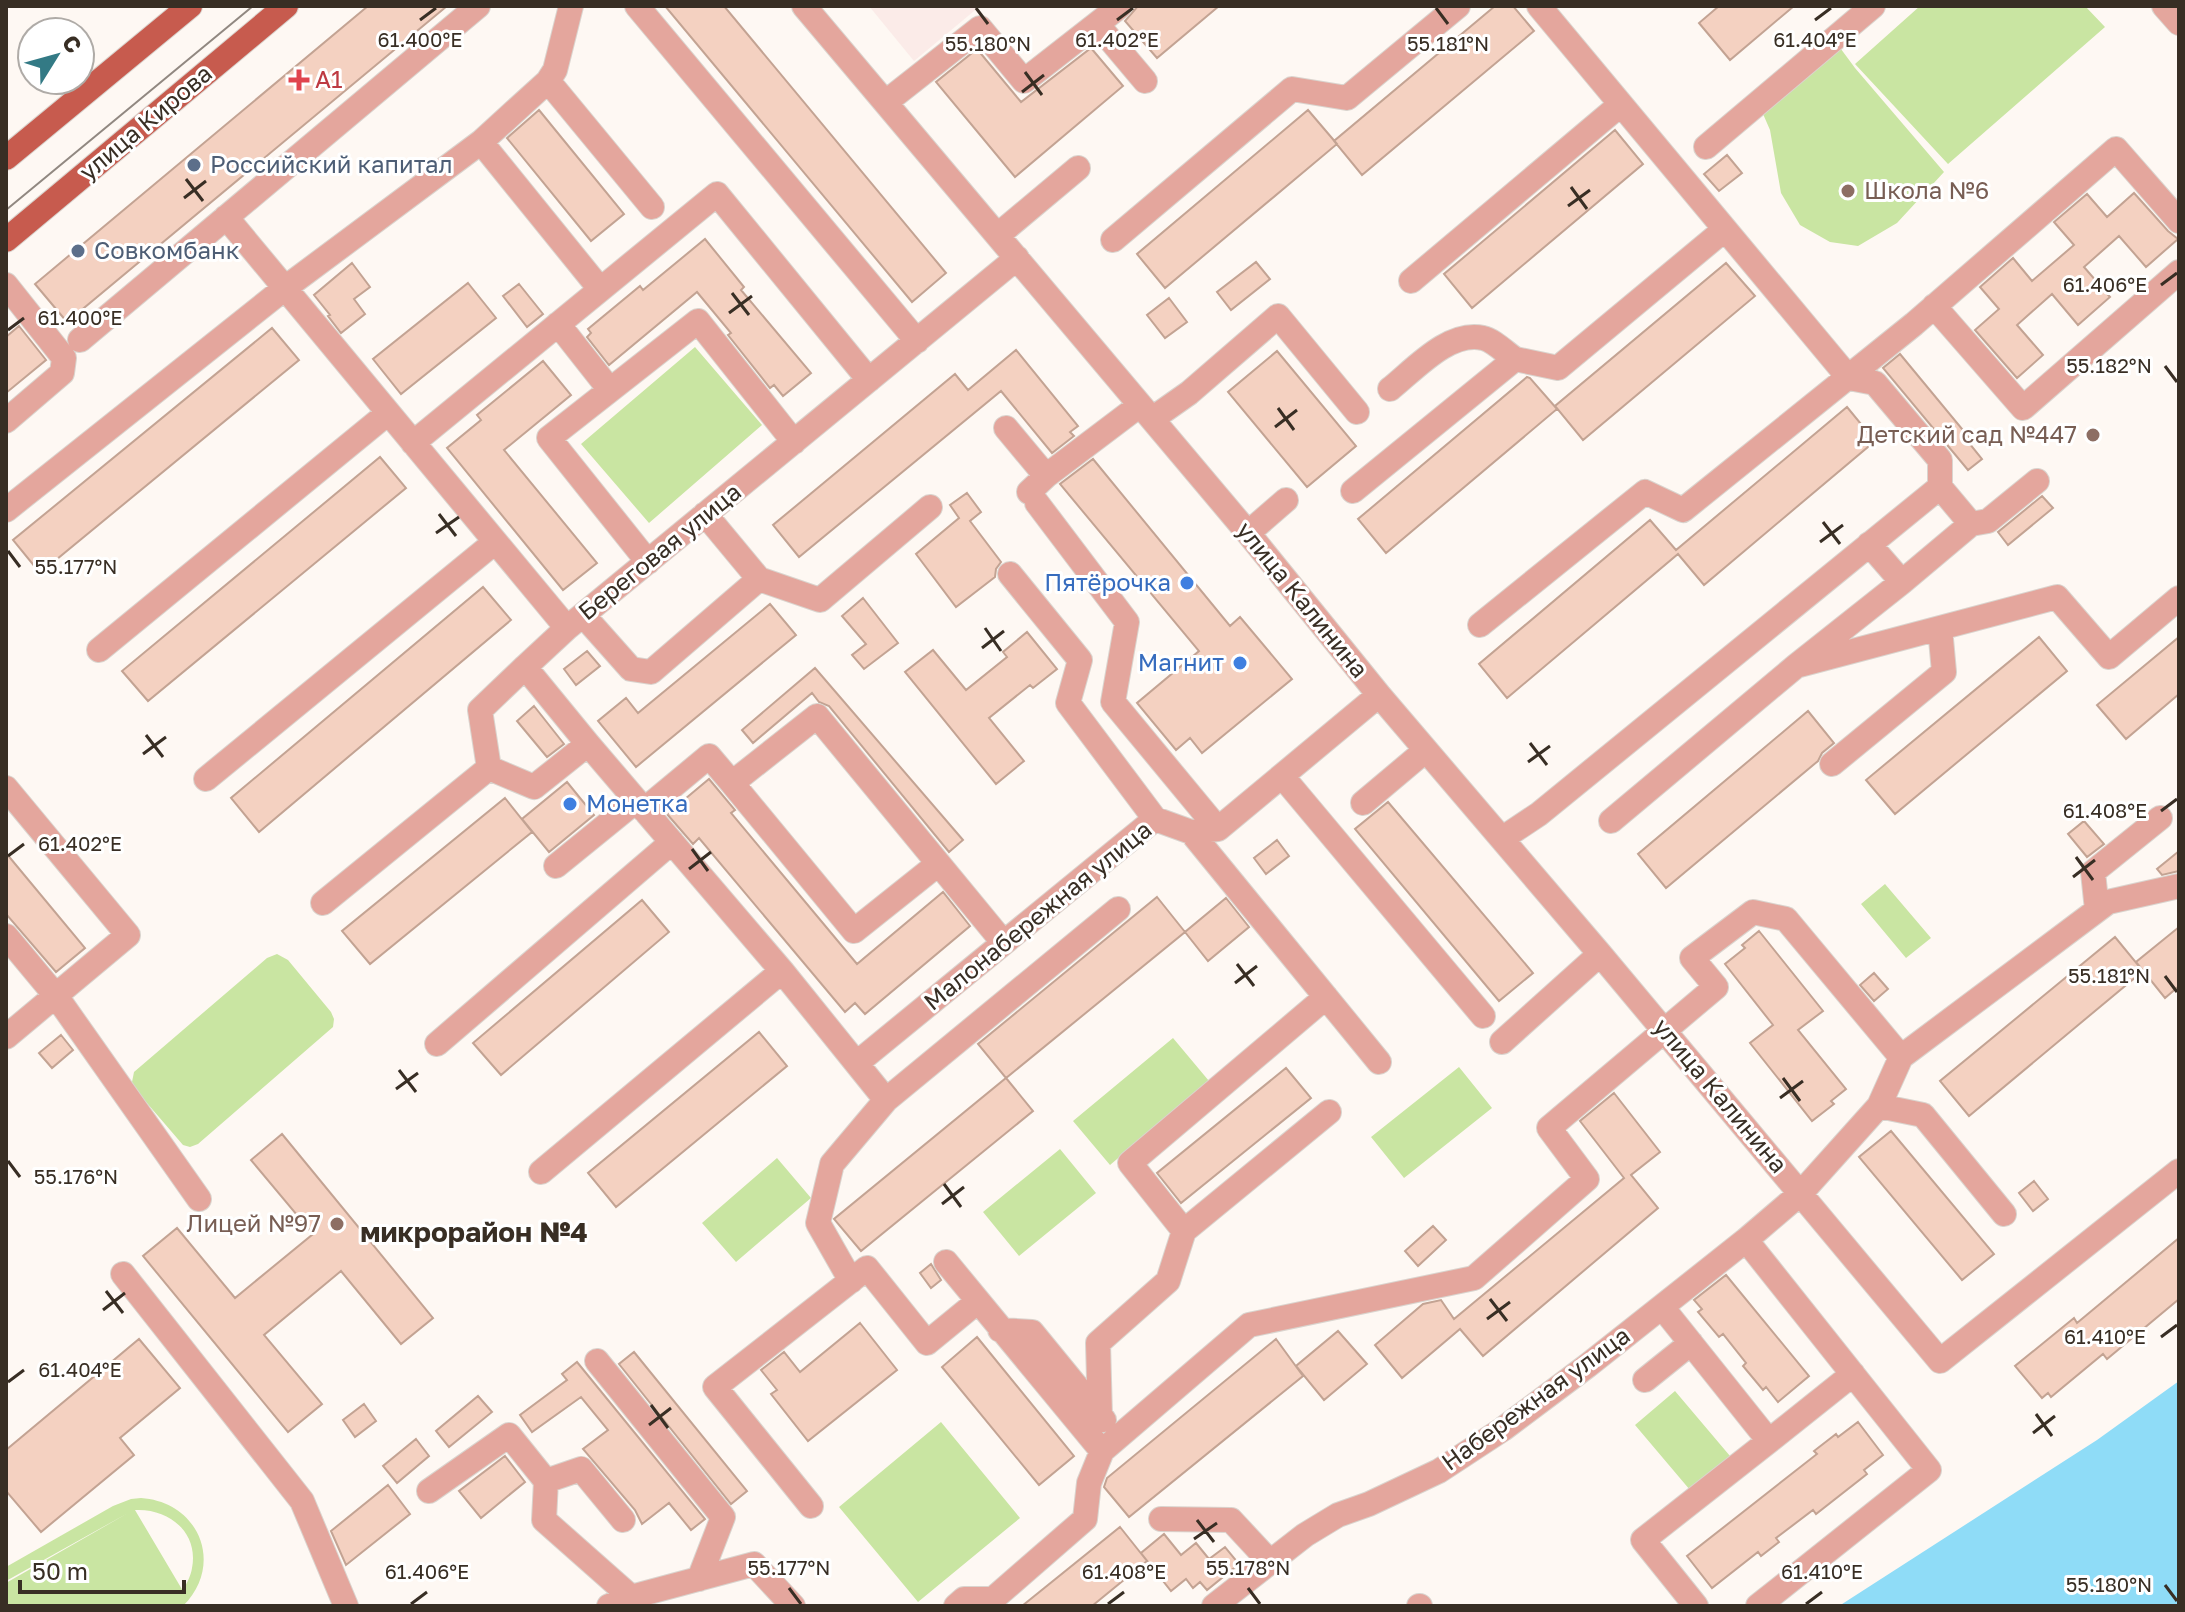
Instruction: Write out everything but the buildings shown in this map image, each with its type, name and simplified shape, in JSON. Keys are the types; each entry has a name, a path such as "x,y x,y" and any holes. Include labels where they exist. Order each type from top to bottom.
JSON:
{"main road":[{"path":"6,158 190,6"},
{"name":"улица Кирова","path":"6,240 286,6"}],"street":[{"path":"80,340 478,6"},
{"path":"6,510 285,288 481,142 548,81 555,70 571,6"},
{"path":"637,6 917,341"},
{"name":"улица Калинина","path":"804,6 1940,1361 2179,1171"},
{"path":"886,102 983,17 1024,81 1120,6"},
{"path":"1113,240 1292,89 1347,98 1458,6"},
{"path":"1539,6 1849,378 1875,383 1940,460 1940,487 1971,524"},
{"path":"1706,147 1873,6"},
{"path":"2164,6 2179,23"},
{"path":"1097,24 1145,81"},
{"path":"548,81 652,207"},
{"path":"1411,281 1620,105"},
{"path":"481,142 600,289"},
{"path":"1480,625 1645,492 1683,510 1849,378 2116,149 2179,221"},
{"path":"998,235 1078,168"},
{"path":"413,443 717,194 869,380"},
{"name":"Береговая улица","path":"226,217 495,542 575,622 1017,258"},
{"path":"1390,389 1441,347 1456,339 1484,338 1515,359 1558,368 1724,230"},
{"path":"1934,306 2023,408 2179,272"},
{"path":"6,285 64,358 62,373 6,421"},
{"path":"1037,490 1146,412 1189,393 1278,316 1357,412"},
{"path":"648,562 549,438 698,321 794,442"},
{"path":"558,324 610,390"},
{"path":"1353,491 1515,359"},
{"path":"99,650 388,413"},
{"path":"1006,428 1037,490 1127,622 1113,702 1218,829 1379,695"},
{"path":"1611,821 1971,524 1988,521 2037,481"},
{"path":"1503,838 1539,814 1940,487"},
{"path":"1248,533 1286,500"},
{"path":"705,514 759,579 820,600 930,507"},
{"path":"206,779 495,542"},
{"path":"1869,544 1902,582"},
{"path":"1010,574 1080,660 1068,703 1155,819"},
{"path":"489,768 480,710 575,622 631,669 651,672 759,579"},
{"path":"1796,666 2057,597 2109,657 2179,598"},
{"path":"1832,764 1944,672 1940,628"},
{"path":"525,667 782,971 886,1100"},
{"path":"732,783 817,716 1003,942"},
{"path":"489,768 534,787 588,744"},
{"path":"1363,803 1426,750"},
{"path":"556,866 709,756 854,931 938,864"},
{"path":"323,903 489,768"},
{"path":"1282,776 1483,1016"},
{"path":"6,788 128,935 6,1037"},
{"path":"2097,910 2093,872 2160,818"},
{"name":"Малонабережная улица","path":"857,1063 1155,819 1191,832 1218,829"},
{"path":"1191,832 1379,1062"},
{"path":"437,1044 672,842"},
{"path":"956,1606 964,1599 993,1599 1085,1519 1089,1483 1110,1444 1249,1325 1474,1278 1587,1179 1549,1128 1716,987 1692,958 1753,912 1786,919 1901,1057 2108,902 2179,886"},
{"path":"851,1281 818,1223 832,1164 886,1100 1118,909"},
{"path":"6,936 56,996 199,1199"},
{"path":"1502,1042 1600,954"},
{"path":"541,1172 782,971"},
{"path":"1184,1231 1130,1163 1326,997"},
{"name":"Набережная улица","path":"1214,1606 1305,1535 1338,1515 1439,1471 1490,1438 1746,1240 1801,1193 1879,1106 1901,1057"},
{"path":"1879,1106 1923,1115 2004,1214"},
{"path":"1110,1444 1100,1416 1098,1343 1168,1281 1184,1231 1329,1112"},
{"path":"1746,1240 1929,1470 1758,1606"},
{"path":"946,1262 1000,1330 1110,1444"},
{"path":"811,1506 715,1387 867,1268 927,1343 977,1302"},
{"path":"123,1274 302,1501 346,1606"},
{"path":"1662,1307 1769,1441"},
{"path":"1000,1330 1032,1332 1100,1416"},
{"path":"1645,1380 1691,1343"},
{"path":"597,1361 723,1517 699,1579"},
{"path":"1696,1606 1643,1540 1853,1374"},
{"path":"429,1491 509,1435 546,1481 544,1520 620,1602 754,1564 793,1606"},
{"path":"546,1481 581,1469 623,1520"},
{"path":"1161,1519 1231,1520 1270,1562"}],"shaded area":[{"path":"869,6 980,6 914,61"}],"green space":[{"path":"1920,6 2085,6 2105,27 1948,164 1855,64"},
{"path":"1838,45 1944,172 1897,223 1858,246 1830,242 1800,225 1781,193 1770,130 1760,107"},
{"path":"695,347 762,425 649,523 581,444"},
{"path":"1885,884 1931,938 1906,958 1861,904"},
{"path":"277,954 288,960 331,1012 333,1027 198,1144 190,1147 183,1145 134,1088 134,1072 267,958"},
{"path":"1173,1038 1209,1081 1110,1165 1073,1121"},
{"path":"1459,1067 1492,1108 1404,1178 1371,1137"},
{"path":"1060,1149 1096,1193 1019,1256 983,1212"},
{"path":"777,1158 811,1198 736,1262 702,1223"},
{"path":"1675,1391 1730,1456 1690,1490 1635,1425"},
{"path":"941,1422 1020,1518 918,1602 839,1507"},
{"path":"131,1499 161,1502 178,1511 191,1523 200,1538 202,1572 196,1589 183,1606 6,1606 6,1583 128,1513 6,1581 6,1567 113,1506","holes":["135,1510 147,1510 169,1518 186,1533 191,1543 192,1568 183,1591"]}],"water":[{"path":"2179,1381 2179,1606 1839,1606 2097,1440"}],"tram line":[{"path":"6,210 253,6"}],"place":[{"name":"А1","path":"299,80"},
{"name":"Российский капитал","path":"194,165"},
{"name":"Школа №6","path":"1848,191"},
{"name":"Совкомбанк","path":"78,251"},
{"name":"Детский сад №447","path":"2093,435"},
{"name":"Пятёрочка","path":"1187,583"},
{"name":"Магнит","path":"1240,663"},
{"name":"Монетка","path":"570,804"},
{"name":"Лицей №97","path":"337,1224"}],"district":[{"name":"микрорайон №4","path":"474,1232"}]}
